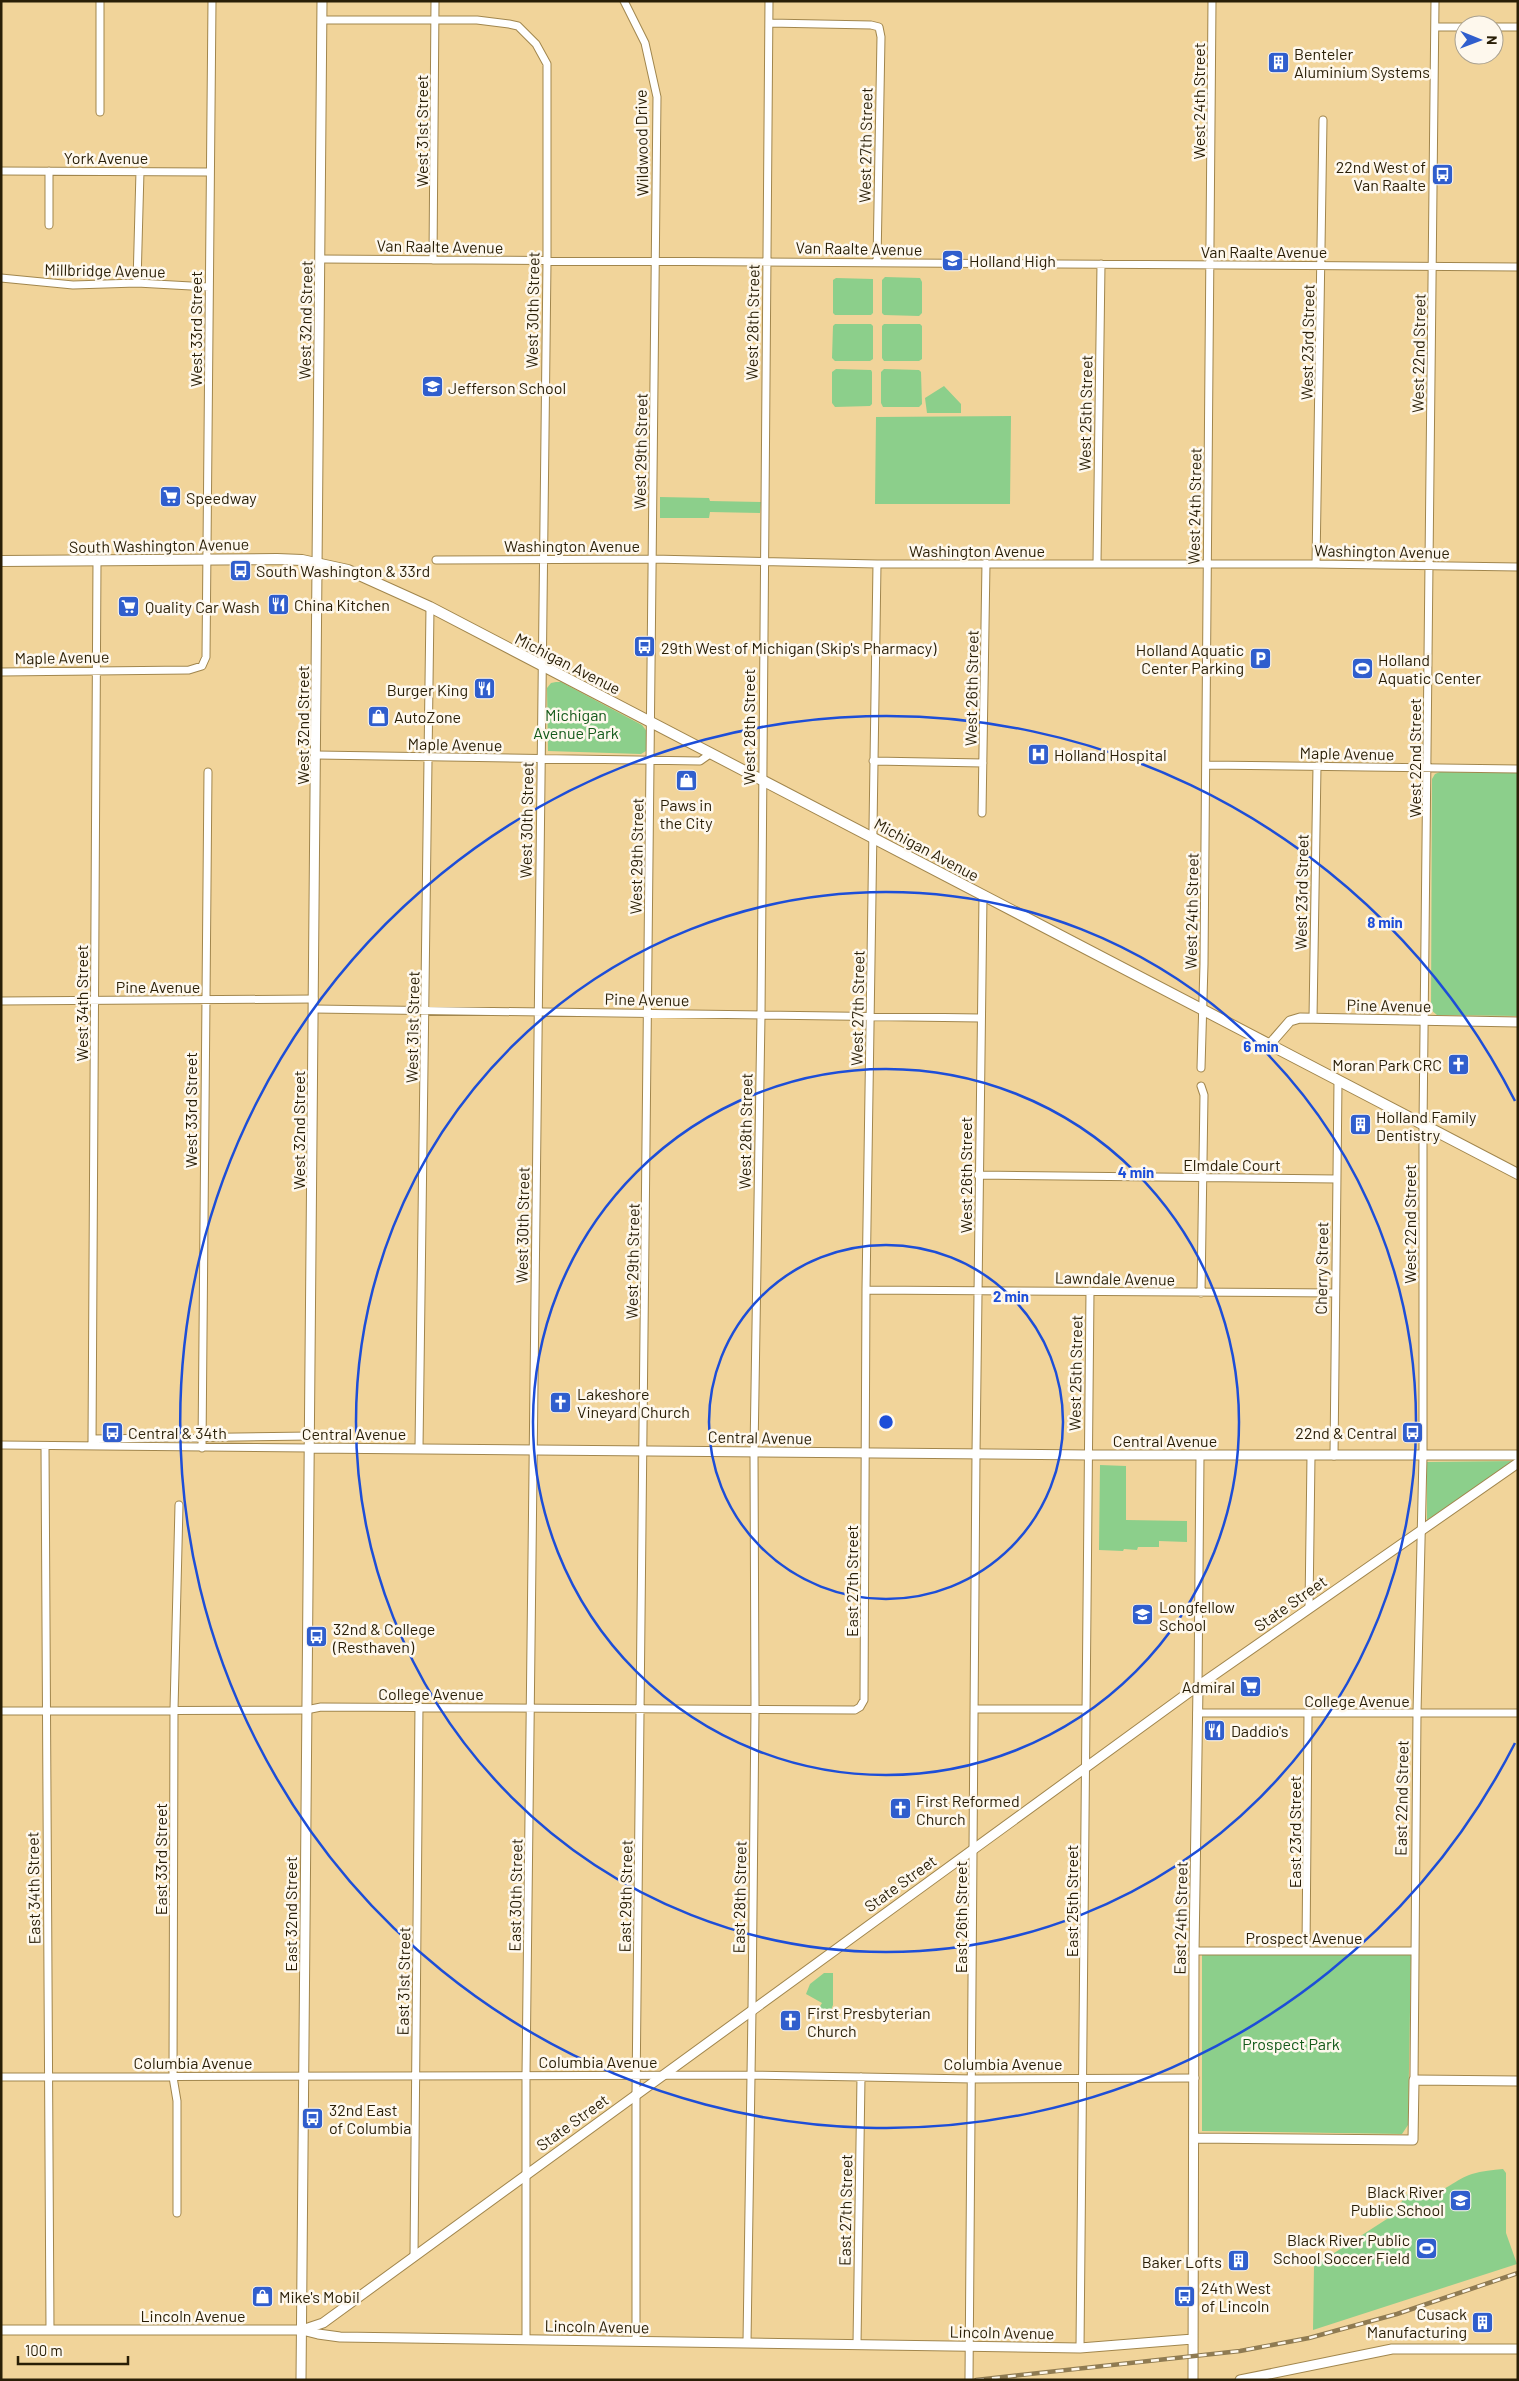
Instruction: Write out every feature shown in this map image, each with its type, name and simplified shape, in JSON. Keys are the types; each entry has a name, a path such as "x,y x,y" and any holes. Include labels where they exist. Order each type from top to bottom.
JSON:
{"main road":[{"name":"South Washington Avenue","path":"1,561 277,559 318,563"},
{"name":"Michigan Avenue","path":"318,563 366,577 430,608 710,754 873,836 983,896 1518,1174"}],"street":[{"path":"100,1 100,112"},
{"name":"West 33rd Street","path":"206,657 212,1"},
{"name":"West 32nd Street","path":"310,1448 322,1"},
{"name":"West 31st Street","path":"434,260 436,1"},
{"name":"Wildwood Drive","path":"624,1 644,43 657,97 656,261"},
{"name":"West 28th Street","path":"754,1452 761,1015 769,1"},
{"name":"West 24th Street","path":"1201,1068 1204,1010 1212,1"},
{"name":"West 22nd Street","path":"1423,1456 1423,1126 1434,266 1435,1"},
{"path":"322,20 435,21"},
{"name":"West 30th Street","path":"435,21 477,20 509,24 524,31 536,44 546,64 547,261 533,1450"},
{"name":"West 27th Street","path":"769,23 871,24 879,27 877,262"},
{"path":"1435,27 1454,27"},
{"path":"1504,27 1518,27"},
{"name":"West 23rd Street","path":"1316,564 1323,120"},
{"name":"York Avenue","path":"1,171 210,172"},
{"path":"49,225 50,171"},
{"path":"137,283 140,171"},
{"name":"Van Raalte Avenue","path":"321,259 1518,267"},
{"name":"West 29th Street","path":"644,1450 656,261"},
{"name":"West 25th Street","path":"1097,563 1101,264"},
{"name":"Millbridge Avenue","path":"1,278 73,285 137,283 209,287"},
{"name":"Washington Avenue","path":"436,560 652,559 877,564 1316,564 1518,567"},
{"name":"West 34th Street","path":"92,1442 97,561"},
{"name":"West 26th Street","path":"982,813 986,563"},
{"name":"West 27th Street","path":"865,1453 877,564"},
{"name":"West 31st Street","path":"419,1448 430,608"},
{"name":"Maple Avenue","path":"1,672 189,670 202,666 206,657"},
{"name":"Maple Avenue","path":"317,755 700,761 710,754"},
{"path":"873,761 983,763"},
{"name":"Maple Avenue","path":"1206,765 1518,769"},
{"name":"West 23rd Street","path":"1313,1018 1316,766"},
{"name":"West 33rd Street","path":"202,1448 204,1001 208,772"},
{"name":"West 26th Street","path":"976,1454 983,896"},
{"name":"Pine Avenue","path":"1,1001 314,999"},
{"name":"Pine Avenue","path":"314,1010 980,1018"},
{"name":"Pine Avenue","path":"1270,1044 1290,1022 1313,1018 1518,1022"},
{"name":"Cherry Street","path":"1334,1456 1334,1293 1338,1081"},
{"path":"1201,1086 1204,1095 1201,1293"},
{"name":"Elmdale Court","path":"978,1175 1336,1179"},
{"name":"Lawndale Avenue","path":"866,1290 1334,1293"},
{"name":"West 25th Street","path":"1088,1455 1090,1292"},
{"name":"Central Avenue","path":"1,1445 45,1446 202,1437 310,1436"},
{"name":"Central Avenue","path":"92,1442 202,1448 419,1448 1200,1456 1518,1455"},
{"name":"East 34th Street","path":"45,1446 50,2330"},
{"name":"East 32nd Street","path":"301,2380 310,1448"},
{"name":"East 30th Street","path":"526,2340 526,2076 533,1450"},
{"name":"East 29th Street","path":"636,2341 636,2076 644,1450"},
{"name":"East 28th Street","path":"747,2342 755,1709 754,1452"},
{"name":"East 27th Street","path":"860,1707 864,1700 865,1453"},
{"name":"East 26th Street","path":"969,2380 973,2079 976,1454"},
{"name":"East 25th Street","path":"1080,2348 1088,1455"},
{"name":"East 24th Street","path":"1193,2380 1194,1950 1200,1456"},
{"path":"1310,1608 1311,1456"},
{"name":"East 22nd Street","path":"1194,2138 1413,2140 1417,1713 1423,1456"},
{"name":"State Street","path":"302,2330 323,2323 1198,1686 1518,1463"},
{"name":"East 33rd Street","path":"177,2213 177,2101 173,2077 174,1710 179,1505"},
{"name":"College Avenue","path":"1,1712 306,1710 321,1707 419,1706 855,1710 860,1707"},
{"name":"East 31st Street","path":"414,2257 419,1706"},
{"path":"975,1708 1086,1710"},
{"name":"College Avenue","path":"1197,1713 1518,1713"},
{"name":"East 23rd Street","path":"1306,1951 1308,1714"},
{"name":"Prospect Avenue","path":"1194,1950 1415,1951"},
{"name":"Columbia Avenue","path":"1,2077 750,2075 973,2079 1195,2078"},
{"name":"East 27th Street","path":"857,2344 862,2077"},
{"path":"1414,2080 1518,2081"},
{"name":"Lincoln Avenue","path":"1,2330 302,2330 330,2336 1080,2348 1193,2339"},
{"path":"1240,2380 1392,2349 1518,2349"}],"green space":[{"path":"885,277 920,278 922,282 922,313 919,316 884,315 882,313 882,280"},
{"path":"836,278 873,279 873,313 871,315 835,315 833,313 833,280"},
{"path":"835,324 871,324 873,326 873,359 870,361 835,361 832,358 833,326"},
{"path":"884,324 920,324 922,326 922,359 919,361 884,361 882,358 882,326"},
{"path":"836,369 871,370 872,404 870,406 835,407 832,403 832,372"},
{"path":"884,369 919,370 921,372 922,404 919,407 883,407 881,403 881,372"},
{"path":"944,386 961,404 961,413 927,413 925,398"},
{"path":"1011,416 1010,504 875,504 876,417"},
{"path":"660,497 709,498 710,501 761,502 760,513 710,512 709,518 660,518"},
{"name":"Michigan Avenue Park","path":"561,682 642,725 648,733 646,751 641,754 548,751 547,688 551,683"},
{"path":"1440,772 1518,773 1518,1016 1437,1015 1431,1010 1432,779 1435,774"},
{"path":"1514,1461 1427,1520 1427,1462"},
{"path":"1100,1465 1126,1466 1126,1520 1187,1521 1187,1542 1159,1541 1159,1547 1138,1547 1137,1550 1124,1549 1123,1551 1099,1550"},
{"name":"Prospect Park","path":"1202,1955 1411,1955 1408,2125 1402,2134 1202,2131"},
{"path":"824,1973 833,1973 833,2005 830,2013 824,2016 816,2013 822,2003 806,1994 810,1984"},
{"name":"Black River Public School Soccer Field","path":"1503,2169 1506,2173 1506,2233 1517,2264 1313,2330 1314,2266 1390,2217 1412,2188 1421,2192 1436,2192 1472,2174"}],"railway":[{"path":"976,2380 1240,2351 1309,2338 1397,2314 1518,2273"}],"place":[{"name":"Benteler Aluminium Systems","path":"1278,62"},
{"name":"22nd West of Van Raalte","path":"1442,175"},
{"name":"Holland High","path":"953,260"},
{"name":"Jefferson School","path":"432,387"},
{"name":"Speedway","path":"170,497"},
{"name":"South Washington & 33rd","path":"240,570"},
{"name":"China Kitchen","path":"278,604"},
{"name":"Quality Car Wash","path":"129,606"},
{"name":"29th West of Michigan (Skip's Pharmacy)","path":"645,647"},
{"name":"Holland Aquatic Center Parking","path":"1260,658"},
{"name":"Holland Aquatic Center","path":"1362,668"},
{"name":"Burger King","path":"484,689"},
{"name":"AutoZone","path":"378,716"},
{"name":"Holland Hospital","path":"1038,754"},
{"name":"Paws in the City","path":"686,780"},
{"name":"Moran Park CRC","path":"1458,1064"},
{"name":"Holland Family Dentistry","path":"1360,1125"},
{"name":"Lakeshore Vineyard Church","path":"561,1402"},
{"name":"Central & 34th","path":"112,1432"},
{"name":"22nd & Central","path":"1413,1432"},
{"name":"Longfellow School","path":"1143,1615"},
{"name":"32nd & College (Resthaven)","path":"317,1637"},
{"name":"Admiral","path":"1251,1686"},
{"name":"Daddio's","path":"1215,1730"},
{"name":"First Reformed Church","path":"900,1809"},
{"name":"First Presbyterian Church","path":"791,2021"},
{"name":"32nd East of Columbia","path":"313,2118"},
{"name":"Black River Public School","path":"1460,2200"},
{"name":"Black River Public School Soccer Field","path":"1426,2248"},
{"name":"Baker Lofts","path":"1238,2261"},
{"name":"Mike's Mobil","path":"263,2296"},
{"name":"24th West of Lincoln","path":"1185,2296"},
{"name":"Cusack Manufacturing","path":"1483,2322"}]}
